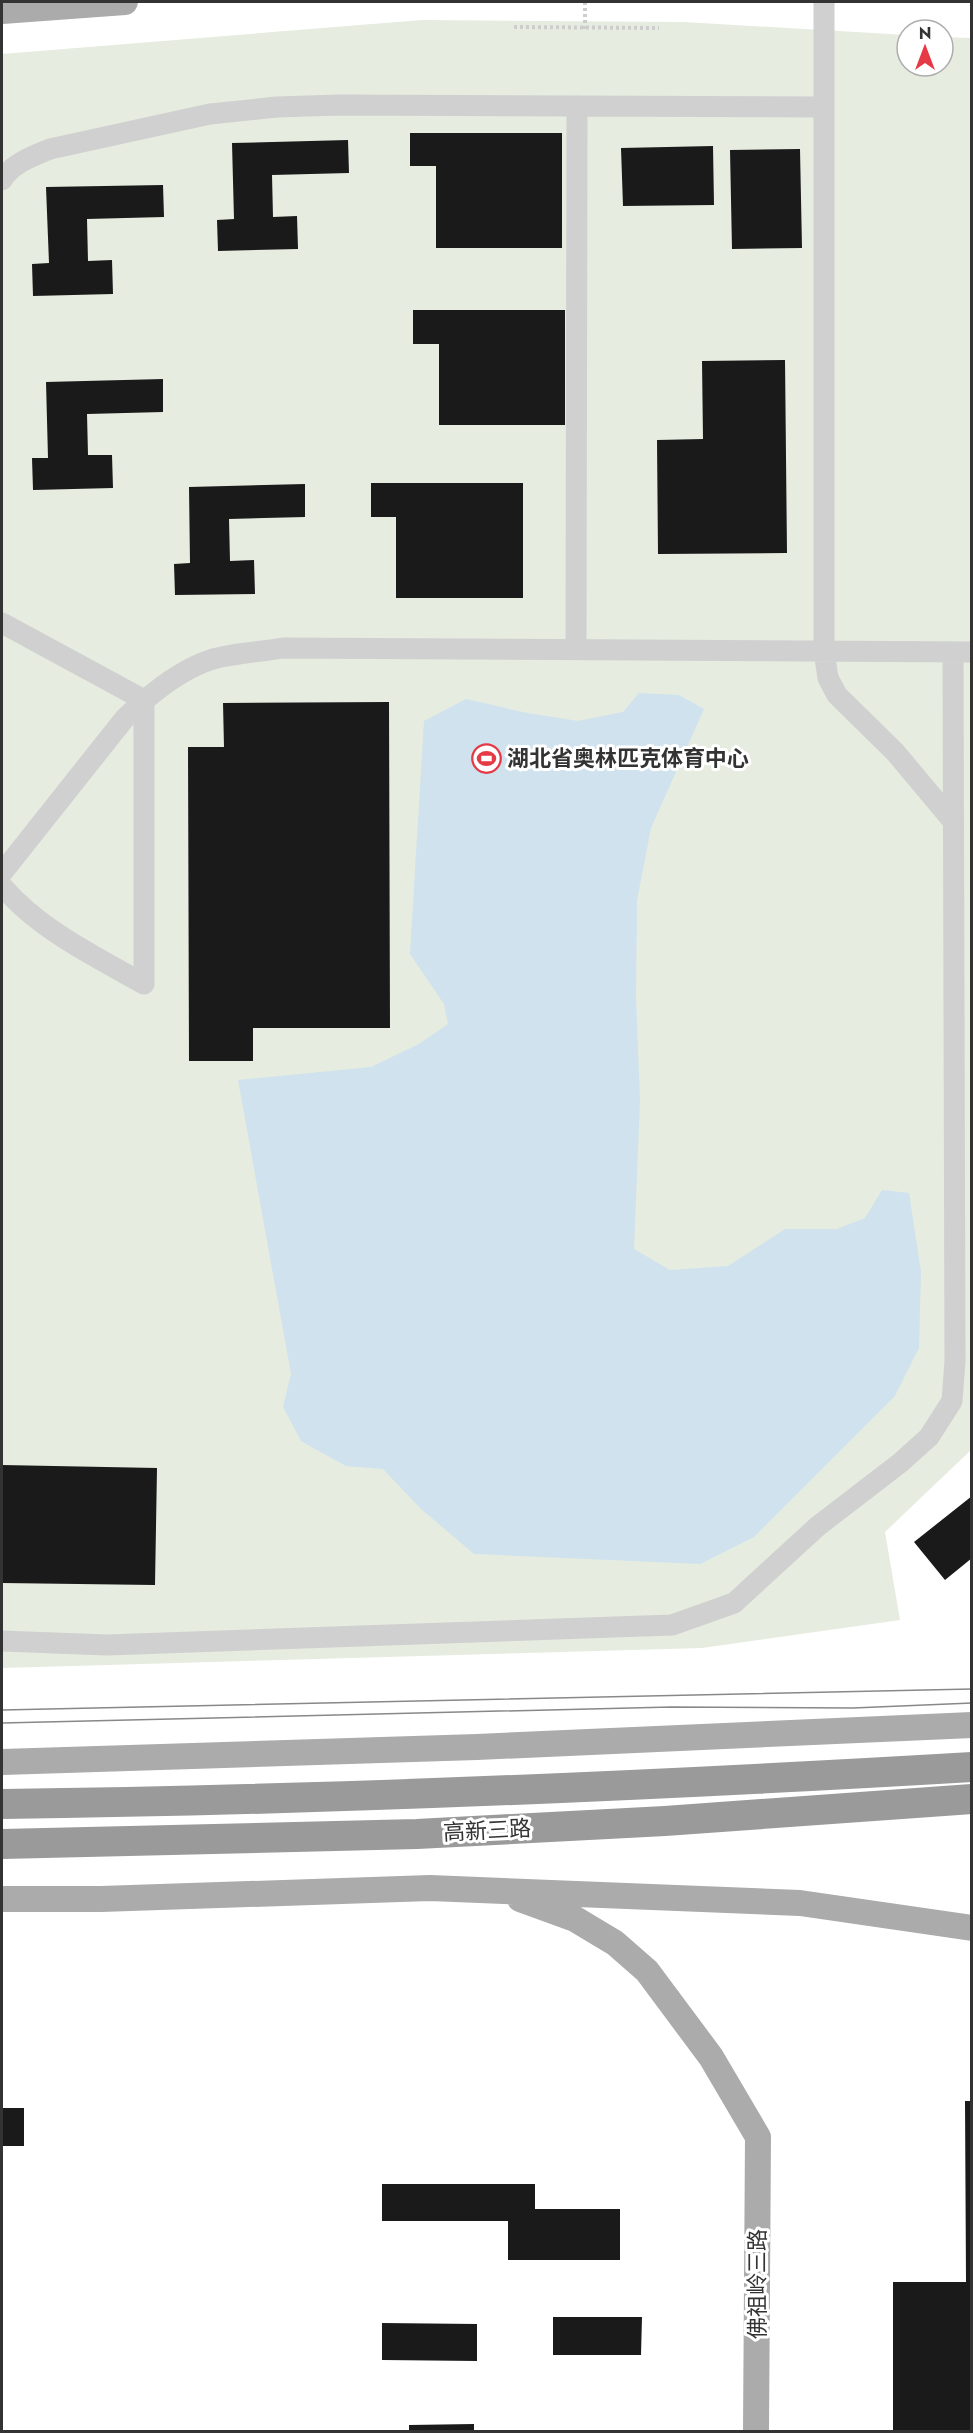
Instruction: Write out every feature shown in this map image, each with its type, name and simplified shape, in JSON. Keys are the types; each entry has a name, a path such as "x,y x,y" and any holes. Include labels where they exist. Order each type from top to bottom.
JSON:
{"highway":[{"name":"高新三路","path":"2,1804 426,1795 661,1785 972,1767"},
{"name":"高新三路","path":"2,1844 417,1834 665,1821 972,1799"}],"main road":[{"path":"2,11 125,2"},
{"path":"2,1762 477,1747 972,1725"},
{"path":"2,1899 101,1899 358,1888 496,1890 800,1903 972,1928"},
{"name":"佛祖岭三路","path":"496,1890 575,1918 615,1943 647,1971 711,2057 758,2137 756,2432"}],"street":[{"path":"824,2 824,651 828,678 837,695 895,752 952,820"},
{"path":"2,180 26,159 50,149 210,114 277,107 338,105 823,107"},
{"path":"576,649 577,106"},
{"path":"2,623 144,700"},
{"path":"2,873 125,718 144,700 174,679 212,659 283,648 962,652 952,820 955,1361 952,1401 929,1437 900,1464 818,1526 734,1603 672,1625 107,1645 2,1641"},
{"path":"2,886 17,903 60,936 144,984 144,700"}],"path":[{"path":"585,2 585,29"},
{"path":"514,27 659,28"}],"shaded area":[{"name":"湖北省奥林匹克体育中心","path":"422,20 684,22 895,34 895,78 955,78 955,37 971,38 972,1449 885,1532 900,1620 702,1648 2,1668 2,54"}],"water":[{"path":"639,693 679,695 704,709 651,828 637,900 636,996 640,1101 634,1249 670,1270 728,1266 785,1229 837,1229 865,1218 882,1190 909,1193 921,1272 919,1348 895,1396 754,1537 700,1564 474,1554 421,1509 383,1469 346,1466 301,1441 283,1407 291,1374 238,1080 371,1067 419,1044 448,1024 444,1004 410,954 424,721 466,699 527,713 578,721 623,712"}],"building":[{"path":"410,133 562,133 562,248 436,248 436,166 410,166"},
{"path":"348,140 349,173 272,175 273,217 297,216 298,249 218,251 217,220 234,219 232,143"},
{"path":"713,146 714,205 623,206 621,148"},
{"path":"800,149 802,248 732,249 730,150"},
{"path":"163,185 164,217 87,219 88,261 112,260 113,294 33,296 32,264 49,263 46,187"},
{"path":"413,310 565,310 565,425 439,425 439,344 413,344"},
{"path":"785,360 787,553 658,554 657,440 703,439 702,361"},
{"path":"163,379 163,412 87,414 88,455 112,455 113,488 33,490 32,458 48,458 46,382"},
{"path":"371,483 523,483 523,598 396,598 396,517 371,517"},
{"path":"305,484 305,517 229,519 230,561 254,560 255,594 175,595 174,564 190,563 189,487"},
{"path":"389,702 390,1028 253,1028 253,1061 189,1061 188,747 224,747 223,703"},
{"path":"2,1465 157,1468 155,1585 2,1583"},
{"path":"972,1496 972,1558 945,1580 914,1542"},
{"path":"965,2101 972,2101 972,2432 893,2432 893,2282 966,2282"},
{"path":"2,2108 24,2108 24,2146 2,2146"},
{"path":"382,2184 535,2184 535,2209 620,2209 620,2260 508,2260 508,2221 382,2221"},
{"path":"553,2317 642,2317 641,2355 553,2355"},
{"path":"382,2323 477,2324 477,2361 382,2360"},
{"path":"474,2424 474,2432 409,2432 409,2425"}],"tram line":[{"path":"2,1710 972,1689"},
{"path":"2,1723 671,1707 853,1708 972,1703"}],"place":[{"name":"湖北省奥林匹克体育中心","path":"486,758"}]}
